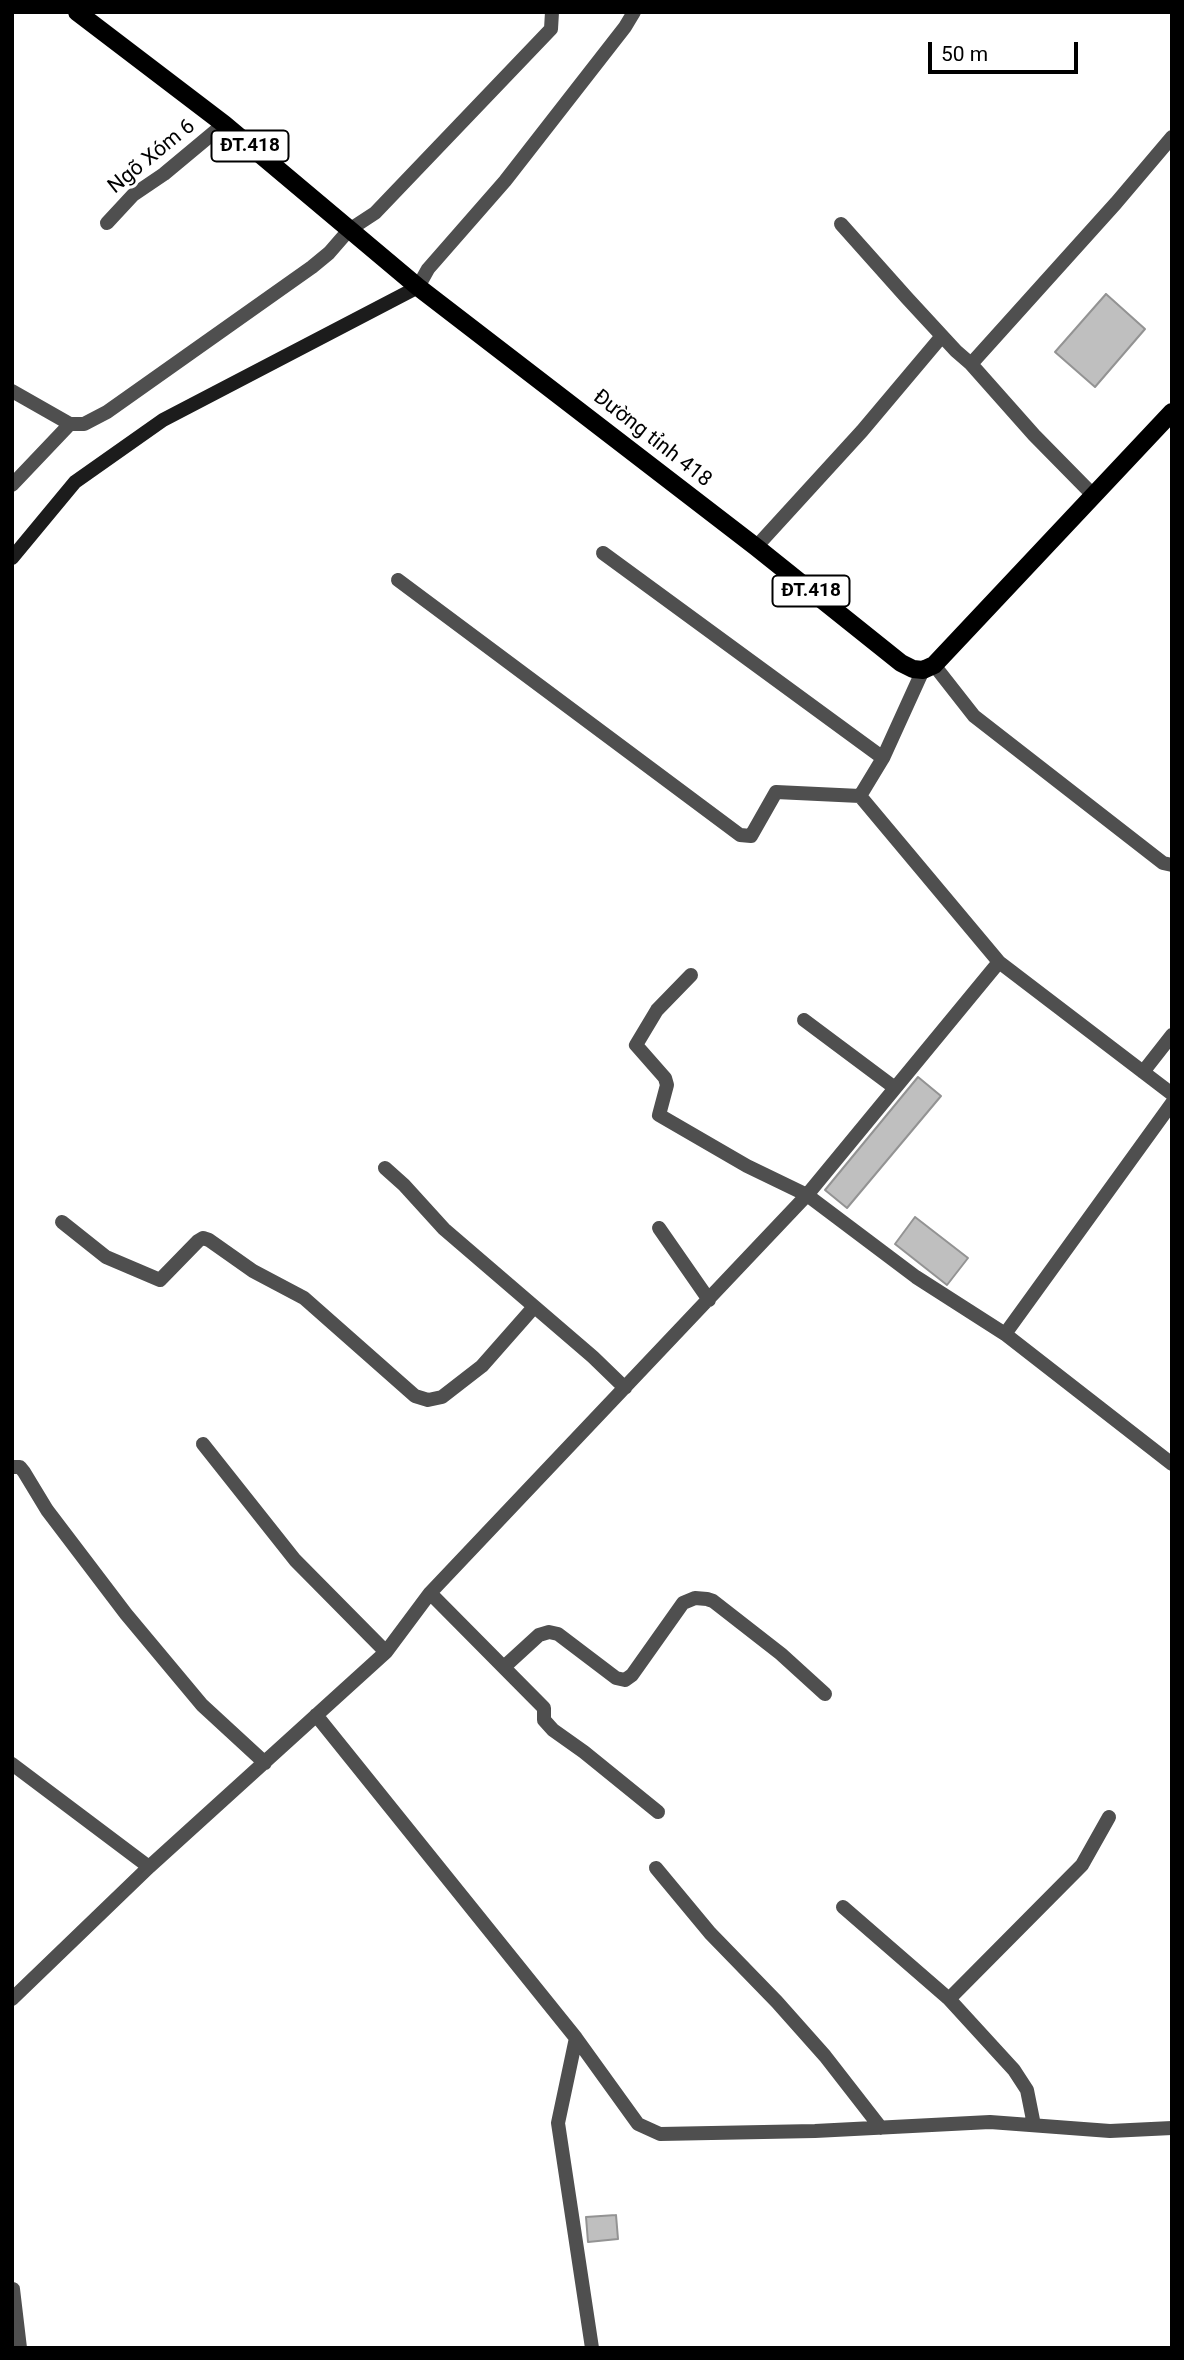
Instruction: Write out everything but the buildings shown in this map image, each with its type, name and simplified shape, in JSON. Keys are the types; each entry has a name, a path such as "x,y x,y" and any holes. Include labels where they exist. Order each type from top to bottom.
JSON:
{"main road":[{"name":"Đường tỉnh 418","path":"76,12 224,124 418,287 756,547 901,663 913,669 928,668"},
{"path":"12,558 75,482 163,420 418,287"},
{"path":"928,668 1171,416"}],"street":[{"path":"12,391 69,424 84,424 107,412 312,267 329,253 349,230 374,213 551,29 552,12"},
{"path":"418,287 428,269 505,181 634,12"},
{"name":"Ngõ Xóm 6","path":"107,223 133,195 164,174 224,124"},
{"path":"971,364 1172,137"},
{"path":"841,224 1034,435 1094,496"},
{"path":"756,547 862,431 942,336"},
{"path":"12,485 69,424"},
{"path":"603,553 883,758"},
{"path":"398,580 740,835 751,836 776,792 860,796 999,962 1172,1094"},
{"path":"860,796 883,758 928,668 974,716 1163,863 1172,864"},
{"path":"12,2000 149,1867 386,1652 430,1592 807,1195 999,962"},
{"path":"691,975 657,1010 636,1045 667,1085 659,1115 747,1166 807,1195 916,1277 1005,1334 1172,1464"},
{"path":"804,1020 895,1088"},
{"path":"1143,1072 1172,1035"},
{"path":"1005,1334 1172,1103"},
{"path":"384,1168 404,1185 444,1228 625,1388"},
{"path":"62,1222 106,1257 160,1280 198,1241 203,1238 209,1240 253,1271 304,1298 415,1396 428,1400 442,1397 482,1366 534,1307"},
{"path":"659,1228 709,1300"},
{"path":"203,1444 295,1560 386,1652"},
{"path":"12,1467 20,1467 47,1510 127,1615 202,1704 265,1763"},
{"path":"430,1592 544,1708 544,1720 553,1730 658,1812"},
{"path":"504,1667 539,1635 549,1632 558,1634 616,1678 625,1680 632,1675 683,1603 695,1598 707,1599 781,1654 825,1694"},
{"path":"316,1715 576,2038 638,2124 652,2132 673,2134 881,2128 990,2122 1110,2131 1172,2128"},
{"path":"12,1764 149,1867"},
{"path":"949,1999 1082,1865 1109,1817"},
{"path":"656,1868 717,1941 825,2056 881,2128"},
{"path":"843,1907 949,1999 1014,2070 1027,2090 1034,2125"},
{"path":"576,2038 558,2123 592,2348"},
{"path":"13,2289 20,2348"}]}
